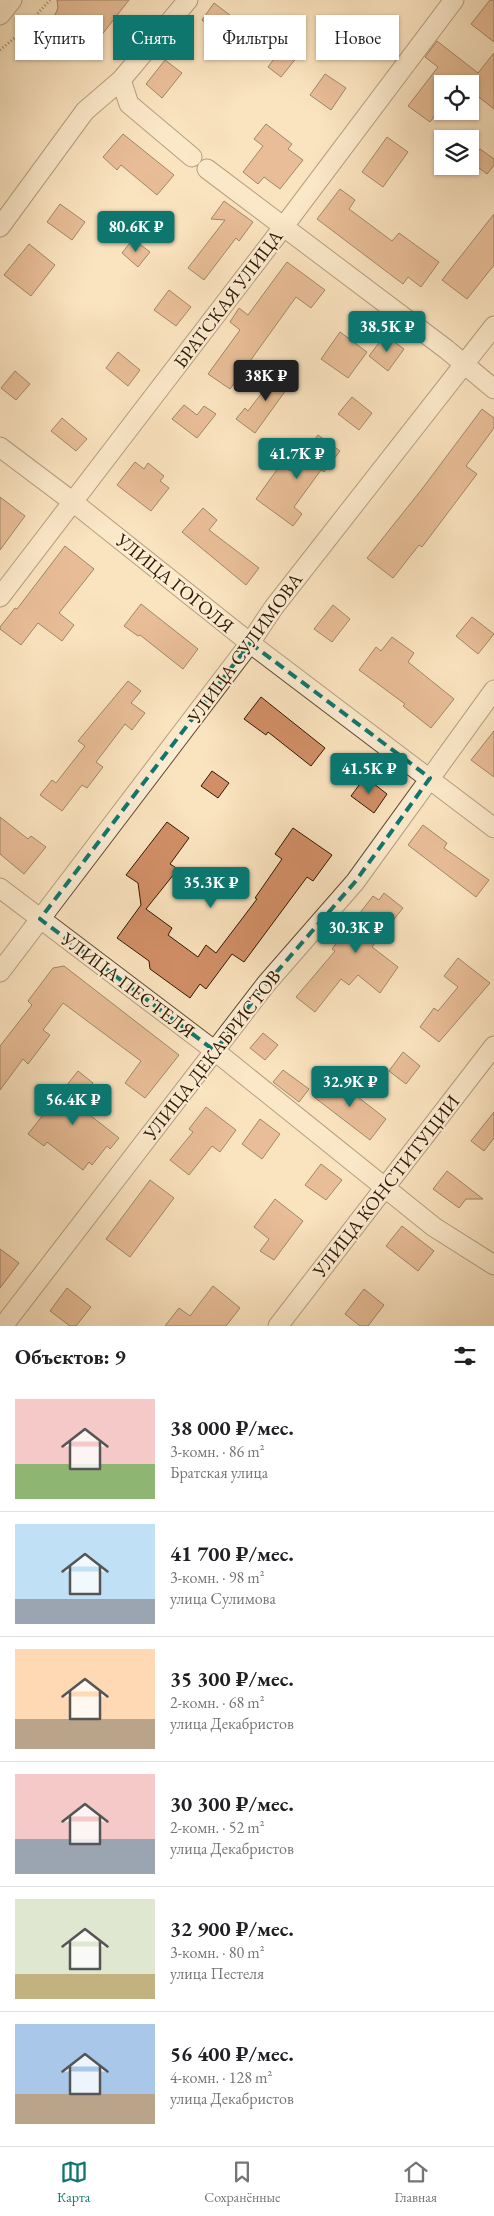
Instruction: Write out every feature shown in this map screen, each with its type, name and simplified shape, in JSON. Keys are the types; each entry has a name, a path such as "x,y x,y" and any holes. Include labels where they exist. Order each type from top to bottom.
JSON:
{"street":[{"path":"0,15 12,0"},
{"path":"0,227 85,111 121,80 188,0"},
{"name":"БРАТСКАЯ УЛИЦА","path":"0,597 454,0"},
{"path":"121,80 128,104 199,163 446,349 464,366 494,389"},
{"name":"УЛИЦА СУЛИМОВА","path":"0,972 250,644 274,607 494,326"},
{"name":"УЛИЦА ГОГОЛЯ","path":"0,447 73,502 250,644 494,828"},
{"name":"УЛИЦА ДЕКАБРИСТОВ","path":"6,1322 266,984 356,882 494,690"},
{"name":"УЛИЦА ПЕСТЕЛЯ","path":"0,888 215,1051 434,1227 494,1265"},
{"name":"УЛИЦА КОНСТИТУЦИИ","path":"278,1326 494,1046"}],"path":[{"path":"0,50 18,35 50,0"}],"highlighted area":[{"path":"250,643 430,778 355,882 266,984 215,1051 40,919"}],"building":[{"path":"57,0 129,0 117,15 113,15 113,20 103,33 103,15 55,15 58,8"},
{"path":"490,0 494,0 494,42 471,24"},
{"path":"214,3 230,15 206,15"},
{"path":"437,41 478,73 494,53 494,109 479,97 479,75 434,75 434,117 430,122 408,106 438,67 425,57"},
{"path":"165,60 182,73 162,98 146,84"},
{"path":"273,60 295,60 281,77 268,67"},
{"path":"325,74 346,88 331,110 310,95"},
{"path":"266,124 292,144 288,149 303,160 280,189 264,177 258,184 243,172 263,146 254,139"},
{"path":"123,134 174,175 157,195 121,165 117,170 103,157"},
{"path":"387,137 408,152 383,187 362,172"},
{"path":"480,149 494,159 494,165 487,174 479,168"},
{"path":"340,189 355,200 349,209 392,241 399,233 439,262 421,287 408,277 403,284 317,219"},
{"path":"224,201 253,222 239,241 236,238 204,280 188,268 225,220 211,219"},
{"path":"60,204 85,222 72,240 47,222"},
{"path":"494,214 494,265 467,299 442,280"},
{"path":"133,239 150,252 138,267 122,253"},
{"path":"29,244 55,265 31,296 4,275"},
{"path":"287,262 325,290 311,308 296,297 230,389 208,374 240,330 230,322 239,308 248,315"},
{"path":"169,290 191,307 176,326 154,310"},
{"path":"340,332 367,352 348,378 321,359"},
{"path":"385,335 404,349 388,371 369,356"},
{"path":"118,352 140,370 128,386 106,368"},
{"path":"281,368 294,379 255,433 236,419 245,408 248,411"},
{"path":"15,371 30,384 16,400 1,388"},
{"path":"352,397 372,413 359,430 338,414"},
{"path":"184,405 197,415 204,406 216,414 197,438 172,419"},
{"path":"482,409 494,418 494,428 466,466 477,474 422,547 419,545 393,578 367,558"},
{"path":"62,418 87,439 76,451 51,431"},
{"path":"318,435 340,451 324,472 321,470 294,507 302,514 293,526 256,499 281,464 290,471"},
{"path":"135,462 144,469 148,463 164,476 160,481 169,488 151,511 117,485"},
{"path":"0,497 25,516 0,550"},
{"path":"203,508 217,520 209,530 259,568 246,585 182,532"},
{"path":"65,546 94,569 59,613 74,625 62,641 38,623 21,645 0,629 0,627 15,608 17,609"},
{"path":"141,604 198,649 183,669 140,635 138,636 124,626"},
{"path":"333,605 350,619 332,642 314,629"},
{"path":"472,617 494,634 478,654 456,636"},
{"path":"392,637 414,653 408,662 454,699 431,728 403,706 405,704 359,670 376,647 381,651"},
{"path":"128,681 141,691 131,703 145,713 132,730 125,724 96,762 103,767 87,788 82,785 62,811 40,795 52,780 56,783 85,746 78,741"},
{"path":"261,697 325,748 311,766 268,732 266,735 244,719"},
{"path":"494,731 494,777 471,760"},
{"path":"212,771 229,783 218,798 201,786"},
{"path":"365,777 387,794 374,813 351,796"},
{"path":"0,817 28,839 31,836 46,847 24,874 0,854"},
{"path":"167,822 189,838 170,864 178,869 146,909 172,928 168,935 198,957 206,945 216,953 257,899 255,898 282,859 275,854 293,828 332,855 313,881 307,877 244,962 232,954 206,989 200,984 190,998 150,969 149,961 117,938 141,905 138,883 126,875"},
{"path":"423,825 447,843 444,848 489,880 476,897 408,845"},
{"path":"384,893 403,908 372,947 398,967 380,993 358,975 349,985 341,979 315,1012 296,997 335,951 332,949 373,896 379,900"},
{"path":"458,958 490,983 439,1042 420,1027 434,1008 438,1011 458,987 444,976"},
{"path":"64,966 179,1055 145,1098 125,1083 141,1061 63,1003 43,1030 50,1035 28,1064 23,1059 0,1090 0,1046 32,1005 28,1001 53,968"},
{"path":"263,1033 278,1045 265,1060 250,1048"},
{"path":"403,1052 420,1066 406,1084 389,1071"},
{"path":"283,1070 309,1089 299,1102 273,1082"},
{"path":"78,1071 93,1083 77,1105 119,1138 110,1149 107,1146 92,1165 89,1162 83,1170 47,1142 44,1146 28,1134"},
{"path":"330,1075 386,1119 370,1140 314,1097"},
{"path":"206,1107 236,1130 220,1152 212,1146 189,1175 170,1160 193,1132 189,1129"},
{"path":"494,1112 494,1138 484,1151 471,1141"},
{"path":"260,1119 280,1134 262,1159 242,1144"},
{"path":"321,1164 342,1180 326,1200 305,1185"},
{"path":"447,1171 483,1199 466,1199 459,1208 433,1189"},
{"path":"150,1180 174,1198 130,1257 106,1239"},
{"path":"275,1199 303,1221 274,1260 260,1251 269,1239 254,1227"},
{"path":"402,1226 434,1251 418,1271 386,1246"},
{"path":"0,1249 19,1263 0,1288"},
{"path":"213,1286 240,1308 226,1326 165,1326 179,1308 190,1316"},
{"path":"67,1288 91,1307 76,1326 70,1326 50,1311"},
{"path":"364,1289 384,1305 368,1326 360,1326 345,1314"}]}
